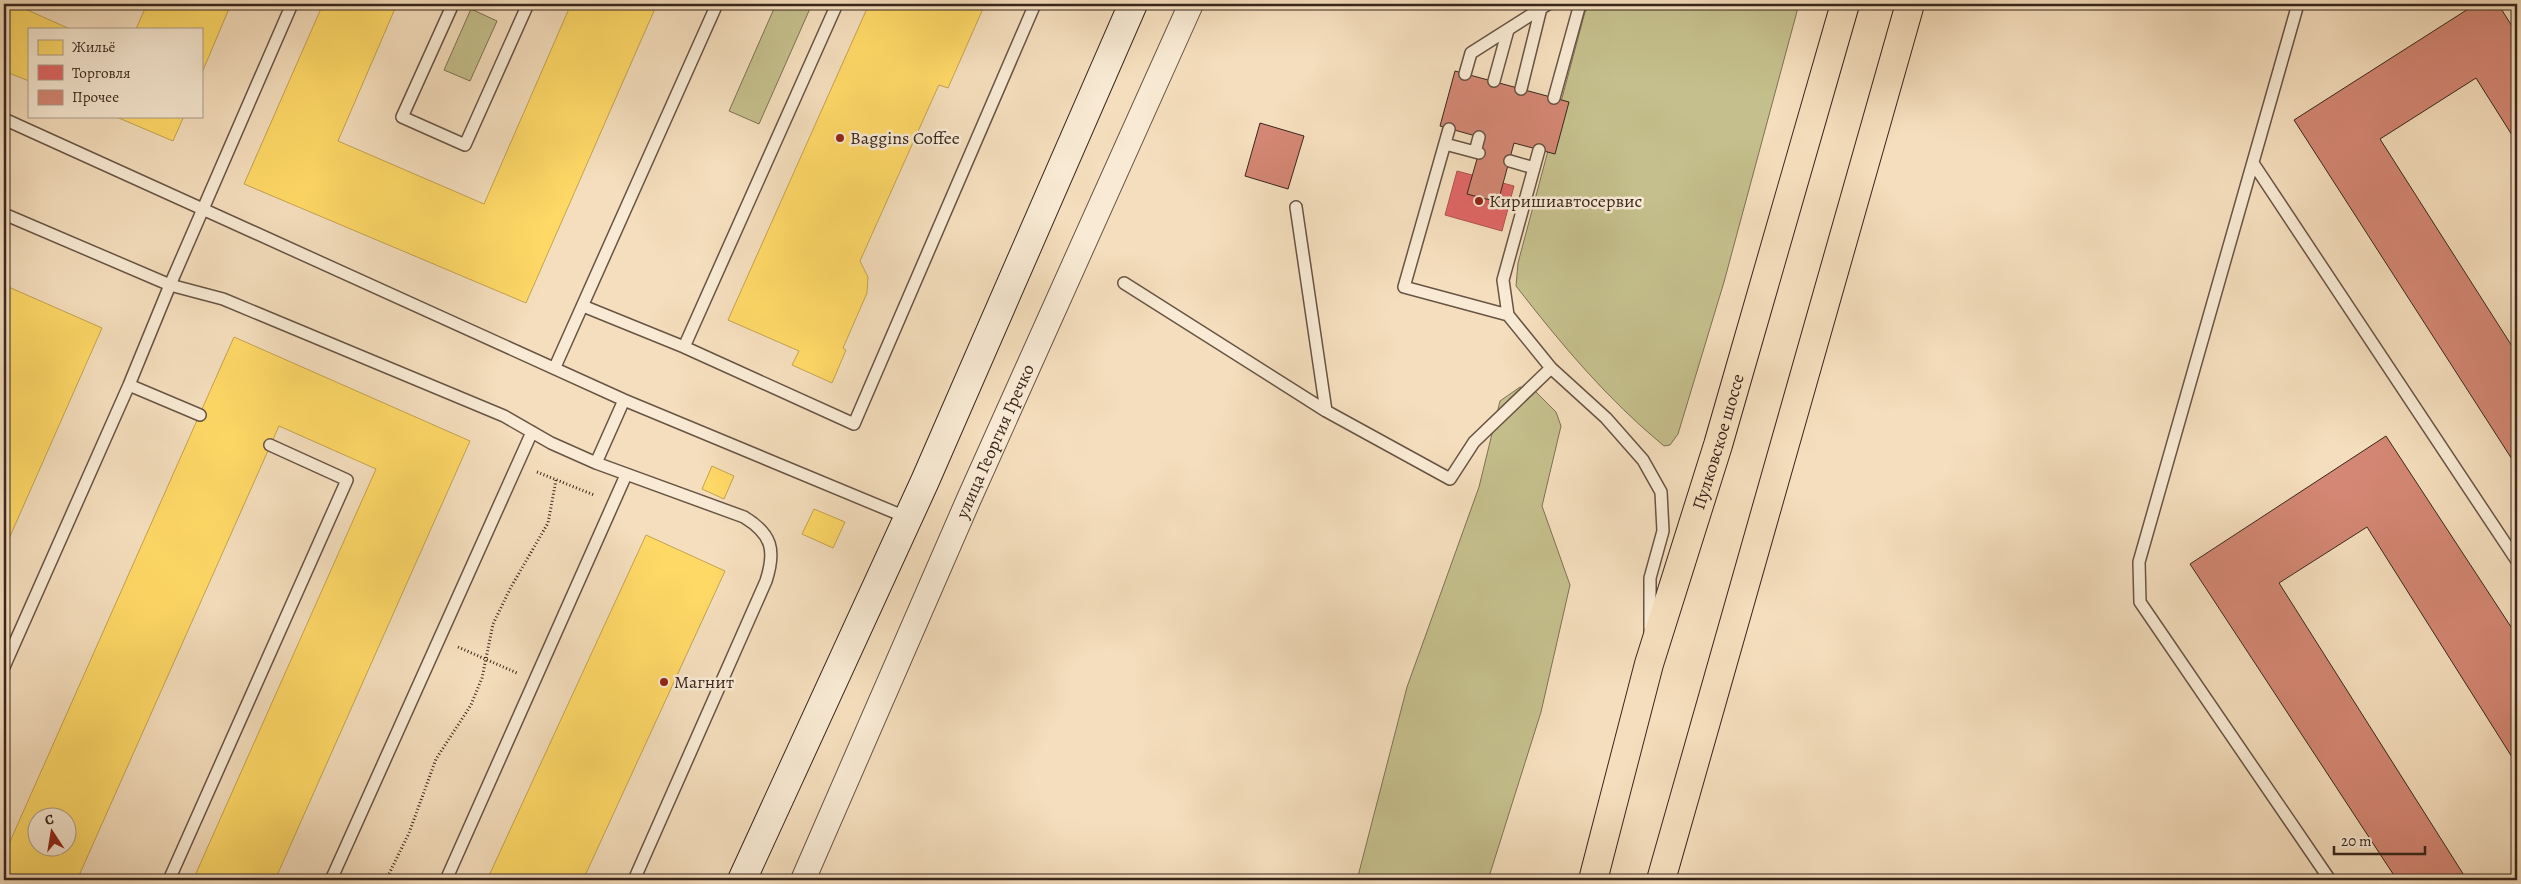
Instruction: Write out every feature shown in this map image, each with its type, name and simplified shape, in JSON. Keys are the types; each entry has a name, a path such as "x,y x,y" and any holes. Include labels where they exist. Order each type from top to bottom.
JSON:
{"highway":[{"name":"Пулковское шоссе","path":"1593,880 1649,664 1718,445 1845,4"},
{"path":"1661,880 1910,4"}],"street":[{"path":"742,880 908,518 1133,4"},
{"name":"улица Георгия Гречко","path":"803,880 968,501 1191,4"}],"lane":[{"path":"4,666 130,385 170,285 292,4"},
{"path":"448,5 402,117 465,145 528,4"},
{"path":"555,367 717,4"},
{"path":"684,347 836,4"},
{"path":"583,306 684,347 854,424 1035,4"},
{"path":"1554,98 1580,4"},
{"path":"2298,4 2139,562 2140,602 2330,880"},
{"path":"1465,74 1471,53 1544,6"},
{"path":"1521,89 1544,6"},
{"path":"1494,82 1508,30"},
{"path":"4,119 555,367 624,400 908,518"},
{"path":"1449,129 1404,287 1508,315"},
{"path":"1445,144 1477,152 1479,137"},
{"path":"1539,150 1503,280 1508,315 1551,368 1606,418 1643,460 1661,492 1663,531 1650,578 1649,664"},
{"path":"1510,161 1534,168"},
{"path":"2253,163 2517,561"},
{"path":"1296,207 1326,410"},
{"path":"4,214 170,285 241,307 504,416 551,443 596,463 744,517 760,527 770,544 772,562 766,581 634,880"},
{"path":"1124,283 1326,410 1450,479 1474,442 1551,368"},
{"path":"130,385 200,415"},
{"path":"596,463 624,400"},
{"path":"331,880 532,432"},
{"path":"170,880 347,480 270,445"},
{"path":"446,880 626,475"}],"path":[{"path":"518,464 613,503"},
{"path":"386,880 409,833 436,759 471,705 482,678 493,624 511,587 548,523 556,480"},
{"path":"439,639 535,681"}],"shaded area":[{"path":"776,4 812,4 759,124 729,111"},
{"path":"1591,4 1799,4 1724,282 1678,434 1670,445 1664,446 1604,390 1550,329 1516,286 1518,263 1585,12"},
{"path":"471,9 497,21 470,81 444,70"},
{"path":"1520,387 1534,390 1556,412 1561,426 1542,506 1570,585 1541,712 1488,880 1357,880 1407,687 1479,487 1500,401"}],"building: Жильё":[{"path":"4,4 14,4 68,28 28,28 28,81 4,71"},
{"path":"147,4 231,4 202,73 202,28 136,28"},
{"path":"323,4 397,4 338,141 484,204 571,4 657,4 526,303 244,184"},
{"path":"869,4 985,4 948,88 939,85 937,89 860,261 868,277 867,293 843,348 846,350 832,383 792,365 799,351 728,320"},
{"path":"119,118 183,118 173,141"},
{"path":"4,285 102,328 4,550 5,357"},
{"path":"234,337 470,441 275,880 193,880 376,469 279,426 77,880 4,880 4,855"},
{"path":"712,466 734,476 724,499 702,489"},
{"path":"814,509 845,522 833,548 802,534"},
{"path":"646,535 725,571 583,880 487,880"}],"building: Торговля":[{"name":"Киришиавтосервис","path":"1457,171 1514,186 1502,231 1445,215"}],"building: Прочее":[{"path":"2476,4 2498,4 2517,34 2517,143 2476,78 2380,139 2517,354 2517,467 2294,120"},
{"path":"1455,71 1569,102 1555,154 1514,143 1498,202 1467,194 1483,138 1440,126"},
{"path":"1260,123 1304,136 1288,189 1245,176"},
{"path":"2386,436 2517,636 2517,765 2367,527 2279,583 2467,880 2397,880 2190,564"}],"place":[{"name":"Baggins Coffee","path":"840,138"},
{"name":"Киришиавтосервис","path":"1479,201"},
{"name":"Магнит","path":"664,682"}]}
